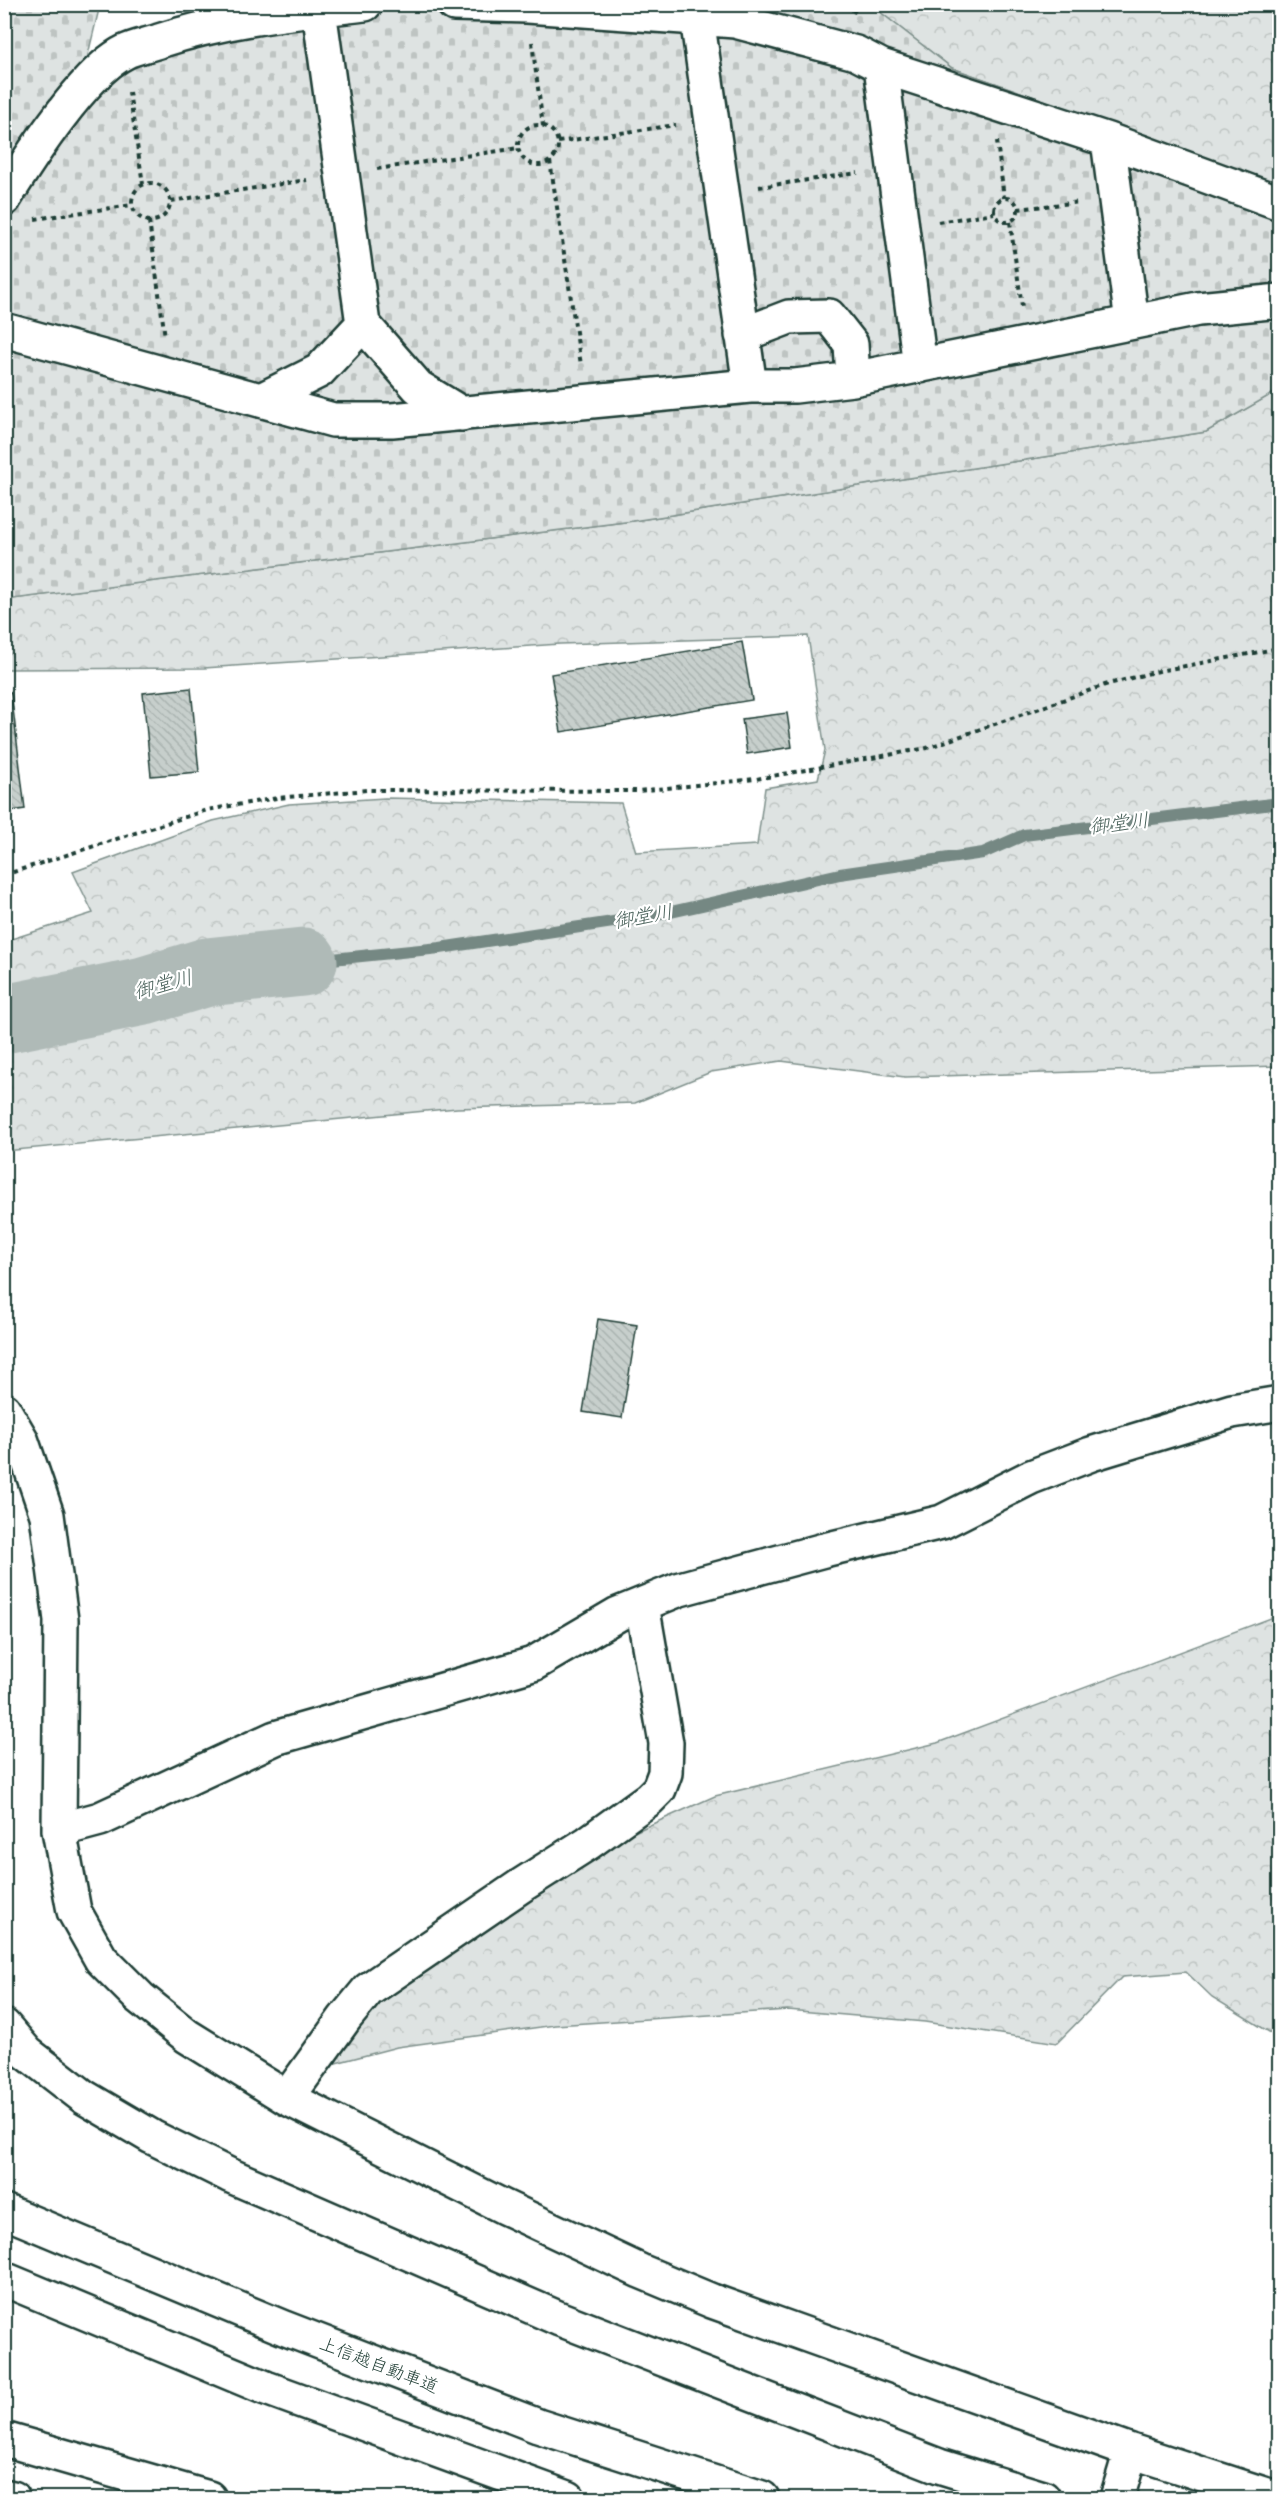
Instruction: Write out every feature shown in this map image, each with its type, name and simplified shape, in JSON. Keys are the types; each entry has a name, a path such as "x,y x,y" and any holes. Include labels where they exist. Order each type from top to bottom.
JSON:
{"main road":[{"path":"16,209 34,154 93,76 124,53 173,36 223,24 365,4"},
{"path":"454,4 527,6 735,21 856,53 881,66 1108,140 1280,203"},
{"path":"319,10 363,324 418,387 462,414"},
{"path":"698,18 750,386"},
{"path":"881,66 920,366"},
{"path":"1108,140 1132,322"},
{"path":"4,330 333,420 392,420 750,386 795,386 853,379 1198,309 1280,301"},
{"path":"742,334 789,317 829,316 851,344 853,379"},
{"path":"261,400 319,370 363,324"},
{"path":"59,1830 99,1819 276,1738 533,1664 618,1614 680,1589 824,1550 942,1522 1031,1477 1091,1454 1232,1411 1280,1403"},
{"path":"4,1410 21,1439 47,1515 61,1620 59,1830 74,1911 100,1959 140,1998 187,2036 287,2098 504,2207 640,2271 1124,2473 1276,2499"},
{"path":"287,2098 368,1990 588,1843 649,1799 659,1789 665,1773 666,1743 642,1605"},
{"path":"4,2026 27,2053 84,2097 152,2137 229,2175 560,2319 939,2466 1043,2499"},
{"name":"上信越自動車道","path":"4,2211 284,2328 527,2422 762,2499"},
{"path":"4,2279 266,2388 568,2499"},
{"path":"4,2439 208,2499"},
{"path":"4,2496 13,2499"}],"path":[{"path":"527,6 543,126"},
{"path":"124,53 142,184"},
{"path":"993,101 1004,198"},
{"path":"558,142 712,120"},
{"path":"536,125 543,126 554,132 558,142 557,151 550,161 540,165 528,162 519,148 520,136 525,131 536,125"},
{"path":"550,161 587,402"},
{"path":"722,193 895,167"},
{"path":"142,184 161,185 170,195 170,207 162,218 149,221 138,216 132,205 134,192 142,184"},
{"path":"1018,209 1116,197"},
{"path":"1004,198 1015,202 1018,209 1016,217 1010,222 1000,221 994,213 995,204 1004,198"},
{"path":"16,209 132,205"},
{"path":"902,227 994,213"},
{"path":"149,221 170,376"},
{"path":"1010,222 1027,343"},
{"path":"4,875 207,810 277,798 367,790 638,791 756,779 813,769 927,748 1105,685 1154,672 1280,648"}],"green space":[{"path":"4,5 100,5 86,63 245,5 871,5 952,68 1117,126 1279,187 1279,390 1206,432 633,521 5,600"},
{"path":"871,5 1279,5 1279,187 1117,126 952,68"},
{"path":"1279,390 1279,1066 905,1077 781,1061 711,1072 635,1103 457,1108 5,1151 5,941 93,913 73,872 213,821 289,804 385,798 621,803 636,852 757,845 765,788 818,779 825,750 808,636 560,644 204,668 5,669 4,600 633,521 1206,432"},
{"path":"1279,1615 1279,2038 1212,1997 1186,1972 1122,1977 1057,2043 925,2022 788,2010 555,2025 397,2047 328,2065 344,2035 394,1985 603,1846 715,1796 937,1743"}],"building":[{"path":"742,642 752,700 561,732 551,674"},
{"path":"191,688 199,772 151,776 143,693"},
{"path":"4,692 11,692 25,809 4,812"},
{"path":"787,713 792,747 747,754 742,719"},
{"path":"598,1319 637,1325 622,1418 583,1412"}],"waterway":[{"name":"御堂川","path":"303,962 440,948 653,916 840,874 983,853 1024,835 1280,803"},
{"name":"御堂川","path":"4,1019 144,991 207,972 303,962"}]}
